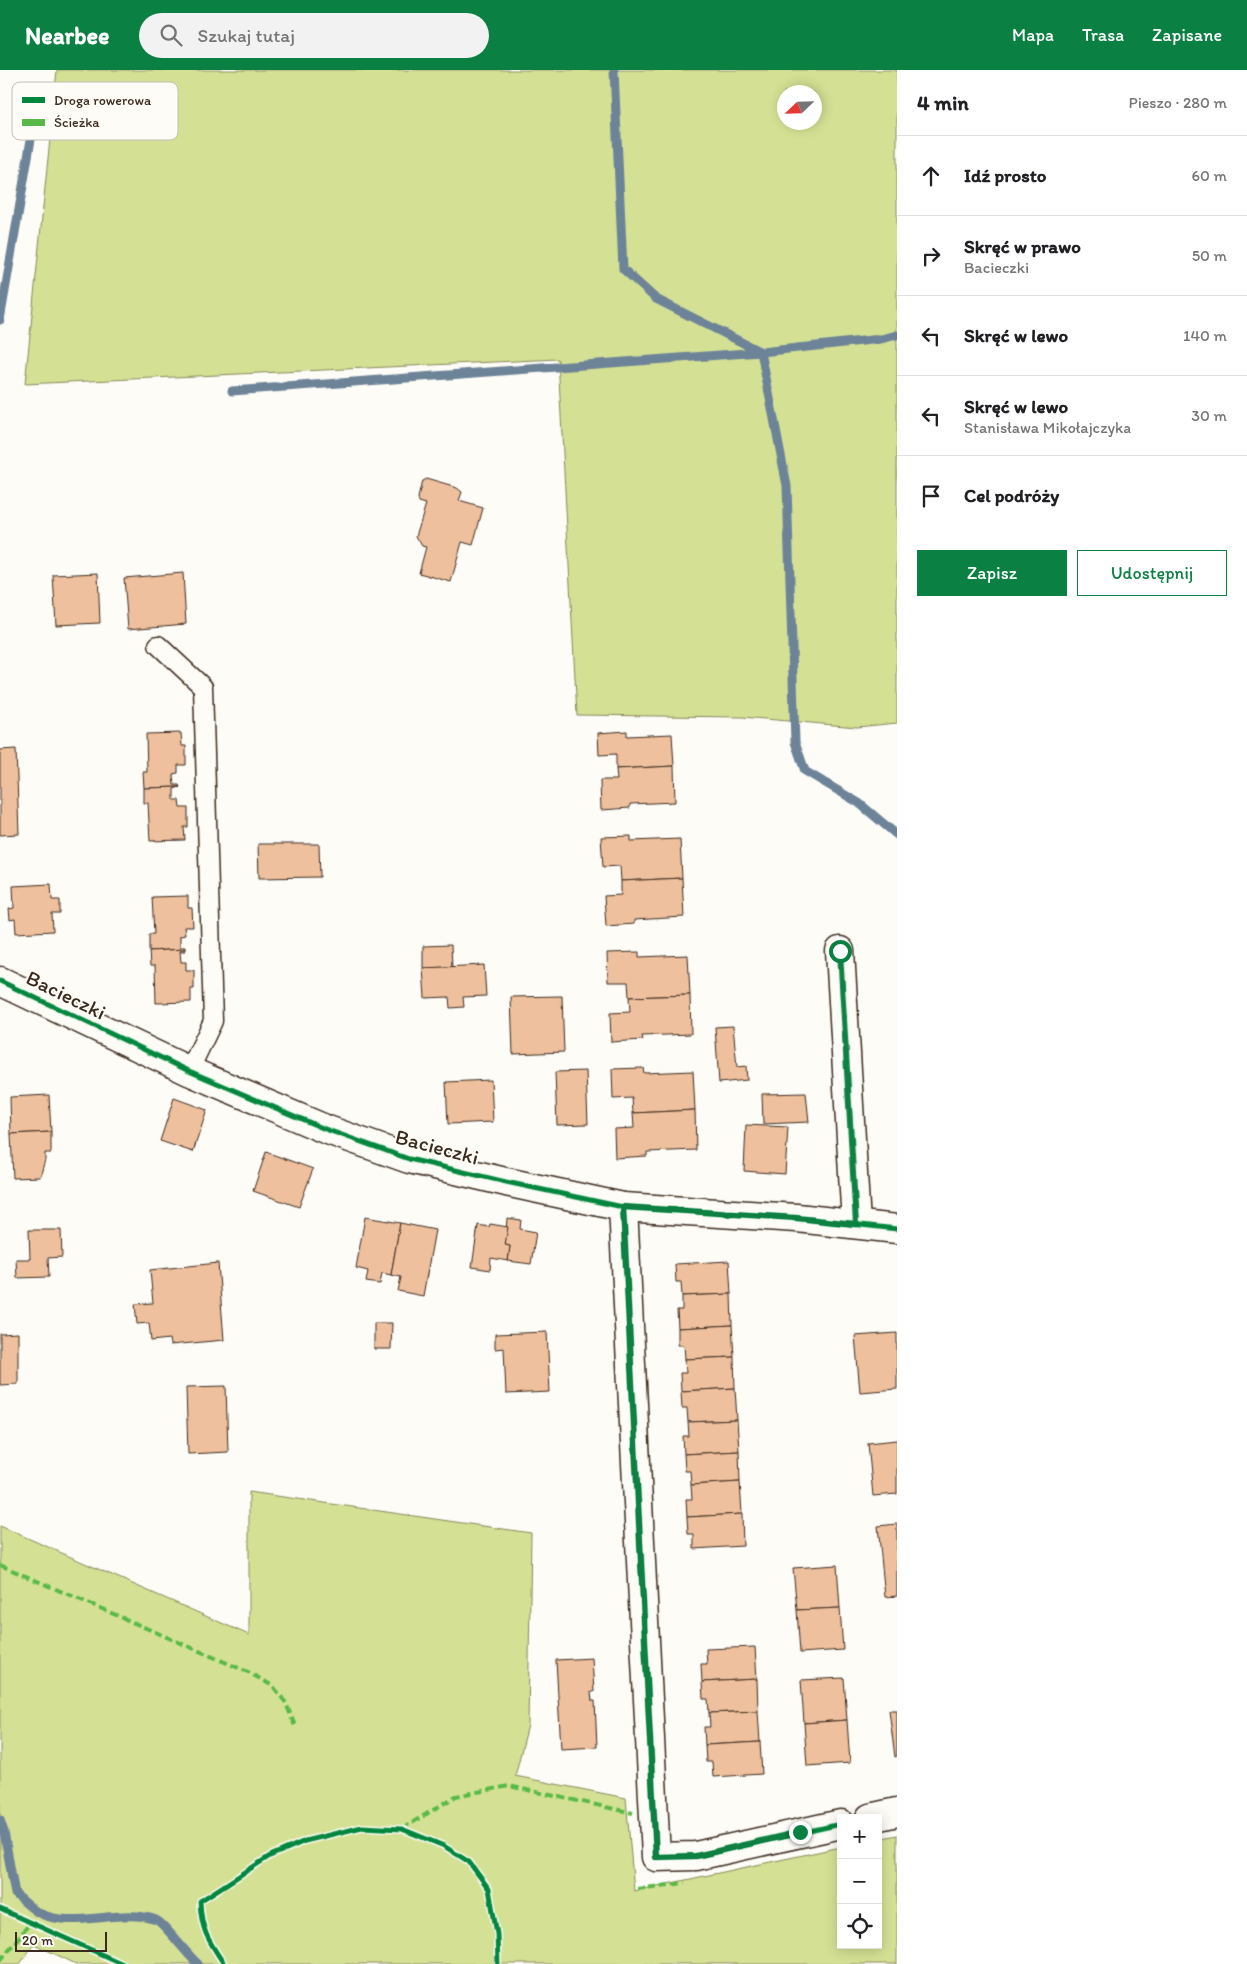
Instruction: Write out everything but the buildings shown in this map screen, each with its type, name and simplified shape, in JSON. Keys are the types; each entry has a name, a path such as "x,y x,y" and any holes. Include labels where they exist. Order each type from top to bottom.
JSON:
{"street":[{"path":"840,951 856,1224"},
{"name":"Bacieczki","path":"0,981 189,1071 325,1129 409,1159 623,1207 796,1218 897,1229"},
{"path":"623,1207 656,1857 696,1856 837,1825"},
{"path":"882,1815 897,1812"}],"lane":[{"path":"158,645 203,687 213,1021 189,1071"}],"green space":[{"path":"57,70 897,70 897,723 857,727 742,717 577,715 558,359 25,384 50,140 178,140 178,82 56,82"},
{"path":"249,1492 531,1533 528,1725 515,1776 626,1798 634,1891 837,1848 837,1949 882,1949 882,1838 897,1835 897,1964 76,1964 34,1944 20,1964 0,1964 0,1526 249,1635"}],"waterway":[{"path":"614,70 623,269 656,299 761,352"},
{"path":"0,320 31,140"},
{"path":"232,391 761,352 881,339 897,335"},
{"path":"761,352 787,486 795,742 805,771 859,803 897,835"},
{"path":"0,1820 4,1832 15,1894 33,1909 52,1918 82,1919 128,1916 156,1920 198,1964"}],"marked path":[{"path":"0,1565 248,1672 273,1686 286,1703 296,1729"},
{"path":"402,1829 456,1796 509,1786 633,1813"},
{"path":"637,1889 685,1883"},
{"path":"0,1961 30,1923"}],"cycle path":[{"path":"0,981 189,1071 325,1129 409,1159 623,1207 797,1218 897,1229"},
{"path":"623,1207 656,1857 696,1856 837,1825"},
{"path":"224,1964 206,1934 200,1901 270,1856 305,1841 362,1827 402,1829 444,1846 469,1862 489,1889 497,1934 498,1964"},
{"path":"0,1909 123,1964"}],"route":[{"path":"800,1832 696,1856 656,1857 623,1207 796,1218 856,1224 840,951"}]}
